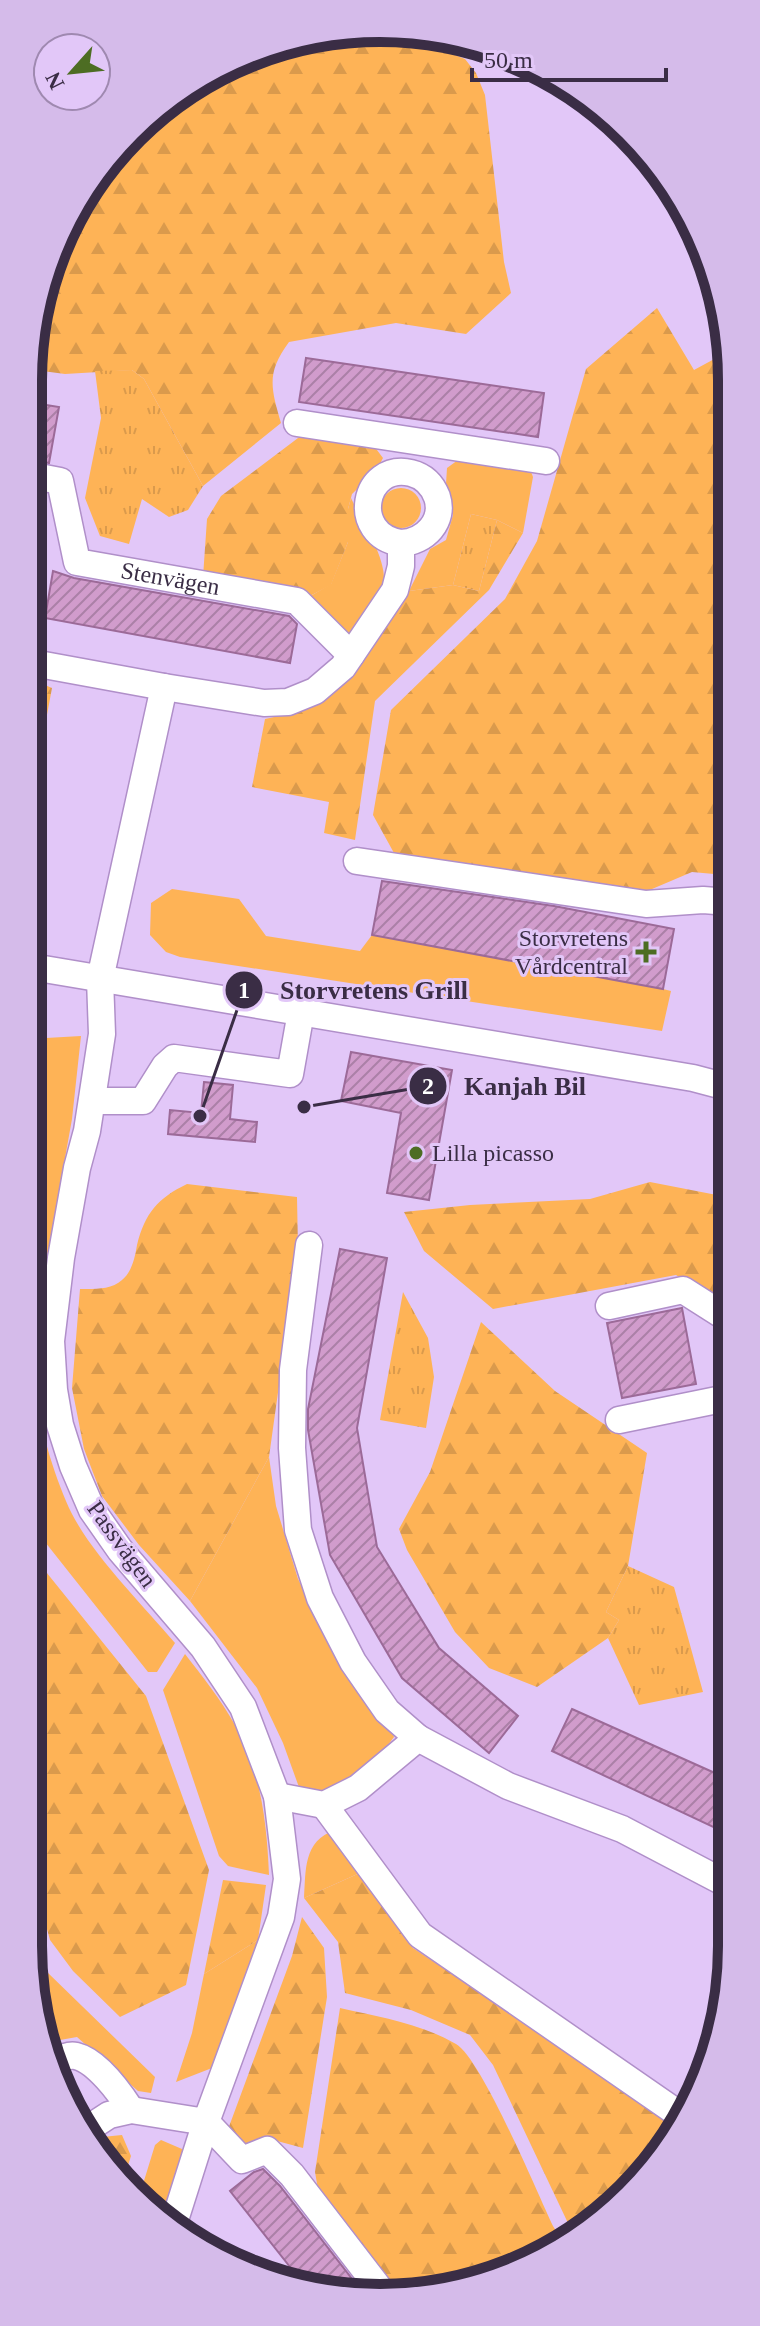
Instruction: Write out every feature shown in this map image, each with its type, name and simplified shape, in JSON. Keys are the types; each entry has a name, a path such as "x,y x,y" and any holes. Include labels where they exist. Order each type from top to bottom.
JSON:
{"street":[{"path":"297,423 546,461"},
{"path":"383,436 391,474"},
{"path":"429,483 454,447"},
{"path":"406,472 429,483 438,502 436,520 431,530 414,541 401,543 377,532 368,512 369,496 378,482 391,474 406,472"},
{"name":"Stenvägen","path":"42,478 60,481 77,562 297,601 351,655"},
{"path":"42,665 264,703 288,702 315,691 343,667 395,590 401,566 401,543"},
{"path":"100,979 164,687"},
{"path":"357,861 646,904 703,900 718,902"},
{"path":"42,969 718,1085"},
{"name":"Passvägen","path":"100,979 102,1034 87,1131 61,1258 51,1341 60,1425 92,1510 120,1550 203,1647 243,1707 277,1796 287,1879 281,1917 206,2122 176,2216"},
{"path":"92,1101 143,1101 165,1066 174,1058 290,1074 301,1012"},
{"path":"309,1245 293,1370 292,1448 298,1530 320,1598 353,1662 387,1711 418,1738 508,1786 622,1829 718,1879"},
{"path":"609,1306 683,1290 718,1312"},
{"path":"619,1420 718,1400"},
{"path":"277,1796 324,1805 358,1788 418,1738"},
{"path":"324,1805 420,1935 675,2111"},
{"path":"61,2058 77,2056 91,2065 115,2086 131,2110"},
{"path":"93,2125 109,2115 131,2110 206,2122 242,2160 267,2150 292,2175 376,2284"}],"green space":[{"path":"380,42 433,46 465,59 476,73 485,95 504,262 511,293 466,334 396,323 289,342 277,363 273,381 281,423 203,486 144,379 132,370 65,374 42,371 48,314 68,251 87,211 112,174 141,141 174,112 211,87 251,68 314,48 336,45"},
{"path":"657,308 694,370 717,358 718,874 692,872 645,892 394,853 373,815 391,710 505,599 537,541 586,369"},
{"path":"132,370 144,379 203,486 188,510 169,517 142,499 129,544 100,536 85,498 101,418 95,371"},
{"path":"302,435 374,446 383,458 376,471 352,494 348,509 348,542 331,585 306,598 203,577 207,519 221,496"},
{"path":"458,460 530,469 533,477 523,533 497,520 471,514 453,585 409,591 430,549 446,540 453,515 446,484 447,468"},
{"path":"401,488 415,494 421,508 415,522 401,528 387,522 381,508 387,494"},
{"path":"351,498 379,554 384,578 381,594 352,637 343,637 307,598 331,584 348,542"},
{"path":"471,514 497,520 479,591 453,585"},
{"path":"497,520 523,533 489,590 375,701 355,840 324,833 329,802 252,787 265,719 288,714 338,687 409,591 453,585 479,591"},
{"path":"42,684 52,688 42,742"},
{"path":"172,889 239,899 266,936 360,951 372,935 671,991 662,1031 180,957 166,952 150,935 151,903"},
{"path":"81,1036 72,1119 44,1275 42,1040"},
{"path":"650,1182 718,1195 718,1301 676,1275 493,1309 424,1251 404,1212 470,1205 590,1199"},
{"path":"187,1184 297,1197 298,1249 269,1457 190,1601 139,1545 102,1496 84,1449 72,1388 80,1289 108,1287 125,1277 149,1215 168,1195"},
{"path":"403,1292 428,1338 434,1377 426,1428 380,1420"},
{"path":"481,1322 555,1391 647,1453 628,1566 606,1612 619,1620 608,1638 537,1687 489,1668 455,1632 407,1550 399,1529 430,1472"},
{"path":"42,1426 66,1501 82,1531 175,1643 157,1672 148,1672 42,1538"},
{"path":"269,1457 276,1506 298,1579 343,1667 389,1724 394,1737 354,1779 329,1790 300,1790 283,1743 257,1688 190,1601"},
{"path":"628,1566 674,1587 703,1692 639,1705 608,1638 619,1620 606,1612"},
{"path":"42,1567 146,1696 209,1870 186,1985 120,2017 73,1971 50,1940 42,1911"},
{"path":"185,1654 230,1716 251,1761 264,1817 269,1875 228,1866 219,1856 163,1690"},
{"path":"335,1830 362,1872 304,1898 306,1867 312,1849 317,1841"},
{"path":"362,1872 413,1948 671,2118 648,2152 619,2185 570,2226 493,2065 470,2035 411,2010 345,1993 338,1942 304,1898"},
{"path":"223,1880 266,1885 258,1940 204,1974"},
{"path":"302,1917 324,1948 327,1997 303,2148 266,2138 244,2147 227,2132 292,1956"},
{"path":"258,1940 212,2068 176,2082 192,2033 204,1974"},
{"path":"43,1965 155,2077 151,2093 138,2091 77,2037 57,2042 48,2012"},
{"path":"340,2008 399,2022 442,2037 467,2054 493,2099 558,2234 489,2266 446,2278 387,2284 320,2201 315,2172"},
{"path":"122,2135 131,2156 127,2170 112,2152 102,2137"},
{"path":"161,2140 189,2152 169,2210 142,2186 155,2145"}],"building":[{"path":"306,358 544,393 538,437 299,402"},
{"path":"42,404 59,407 49,463 42,462"},
{"path":"53,571 74,578 289,616 297,624 290,663 45,618"},
{"path":"382,881 554,906 674,929 663,989 372,935"},
{"name":"Lilla picasso","path":"351,1052 452,1070 429,1200 387,1193 401,1113 341,1101"},
{"path":"204,1082 233,1085 230,1119 257,1122 255,1142 168,1134 170,1110 201,1113"},
{"path":"340,1249 387,1258 357,1428 377,1547 439,1648 518,1716 489,1753 402,1678 330,1555 308,1430 308,1409"},
{"path":"682,1308 696,1384 622,1398 607,1323"},
{"path":"572,1709 718,1774 718,1829 552,1751"},
{"path":"263,2169 280,2186 355,2283 294,2272 230,2191 254,2172"}],"place":[{"name":"Storvretens Vårdcentral","path":"646,952"},
{"name":"Kanjah Bil","path":"304,1107"},
{"name":"Storvretens Grill","path":"200,1116"},
{"name":"Lilla picasso","path":"416,1153"}]}
